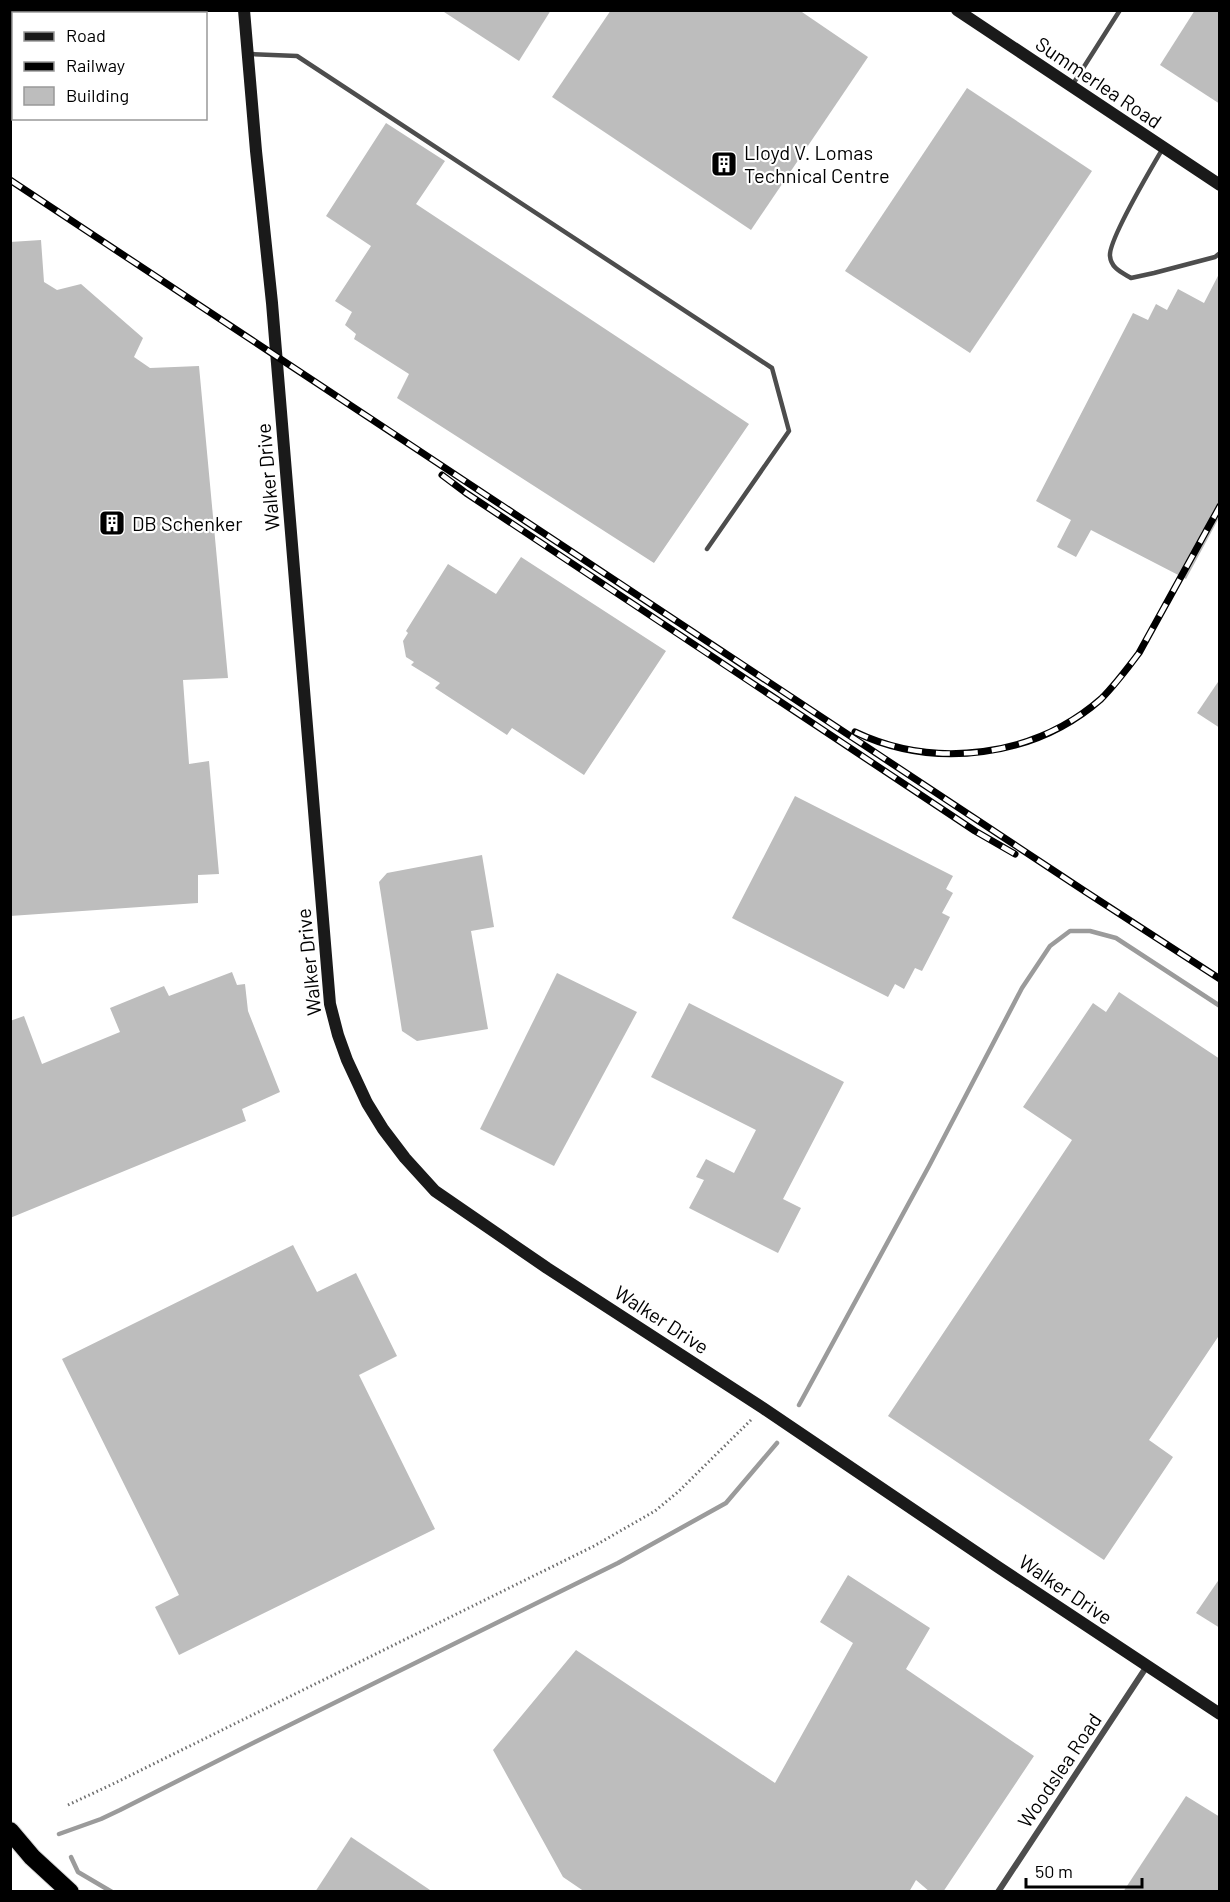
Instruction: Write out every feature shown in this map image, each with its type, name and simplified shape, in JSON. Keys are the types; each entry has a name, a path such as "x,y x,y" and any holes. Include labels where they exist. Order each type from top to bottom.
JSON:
{"highway":[{"path":"10,1831 32,1857 70,1892"}],"street":[{"name":"Walker Drive","path":"244,10 272,303 330,1004 347,1060 367,1103 405,1158 435,1191 547,1268 763,1408 1220,1714"},
{"name":"Summerlea Road","path":"957,10 1220,185"},
{"name":"Woodslea Road","path":"998,1892 1147,1666"}],"lane":[{"path":"1072,87 1120,10"},
{"path":"248,54 297,56 772,368 789,431 707,549"},
{"path":"1163,148 1110,249 1110,258 1114,268 1131,278 1215,257 1220,253"}],"path":[{"path":"68,1805 603,1541 671,1498 763,1408"}],"building":[{"path":"441,10 551,10 519,61"},
{"name":"Lloyd V. Lomas Technical Centre","path":"611,10 799,10 868,57 751,230 552,97"},
{"path":"1195,10 1220,10 1220,104 1160,65"},
{"path":"967,88 1092,171 970,353 845,271"},
{"path":"386,123 445,161 416,204 749,424 654,563 397,398 409,374 354,339 356,334 345,325 352,312 335,301 371,246 326,216"},
{"name":"DB Schenker","path":"41,240 44,282 57,290 81,284 143,338 134,357 150,368 199,366 228,678 183,680 189,764 209,761 219,874 198,875 198,903 10,916 10,242"},
{"path":"1220,272 1220,516 1186,579 1091,530 1076,557 1057,547 1071,520 1036,501 1133,313 1148,320 1156,304 1167,310 1178,289 1204,303"},
{"path":"521,557 666,651 584,775 512,728 507,735 435,688 440,683 411,665 414,662 406,657 403,641 408,633 406,631 448,564 496,594"},
{"path":"1220,679 1220,728 1197,713"},
{"path":"795,796 953,876 946,889 953,893 942,913 950,917 922,971 915,968 904,989 895,984 888,997 732,918"},
{"path":"482,855 494,927 471,931 488,1029 417,1041 402,1031 379,882 387,873"},
{"path":"232,972 237,985 245,984 248,1011 280,1092 242,1109 246,1121 10,1218 10,1021 24,1016 42,1064 120,1032 110,1008 164,986 169,996"},
{"path":"557,973 637,1012 554,1166 480,1129"},
{"path":"1119,992 1220,1059 1220,1334 1149,1440 1173,1457 1104,1560 888,1416 1072,1140 1023,1107 1093,1003 1106,1012"},
{"path":"689,1003 844,1082 783,1199 801,1208 778,1253 689,1208 704,1180 696,1177 706,1159 734,1173 756,1130 651,1077"},
{"path":"293,1245 317,1292 356,1273 397,1356 359,1375 435,1529 179,1655 155,1607 179,1595 62,1359"},
{"path":"848,1575 930,1628 906,1669 1034,1756 943,1892 930,1892 916,1880 909,1892 585,1892 563,1877 493,1750 576,1650 775,1783 853,1643 820,1622"},
{"path":"1220,1578 1220,1628 1196,1613"},
{"path":"1186,1796 1220,1817 1220,1892 1123,1892"},
{"path":"351,1837 433,1892 315,1892"}],"waterway":[{"path":"799,1405 929,1166 1022,988 1050,946 1070,931 1090,931 1116,938 1220,1006"},
{"path":"59,1834 120,1810 618,1563 726,1503 777,1443"},
{"path":"71,1857 78,1872 112,1892"}],"railway":[{"path":"10,180 1220,979"},
{"path":"442,475 975,831 1015,854"},
{"path":"855,732 886,744 918,751 951,754 983,752 1015,745 1046,734 1075,719 1101,699 1139,653 1220,506"}],"place":[{"name":"Lloyd V. Lomas Technical Centre","path":"724,164"},
{"name":"DB Schenker","path":"112,523"}]}
